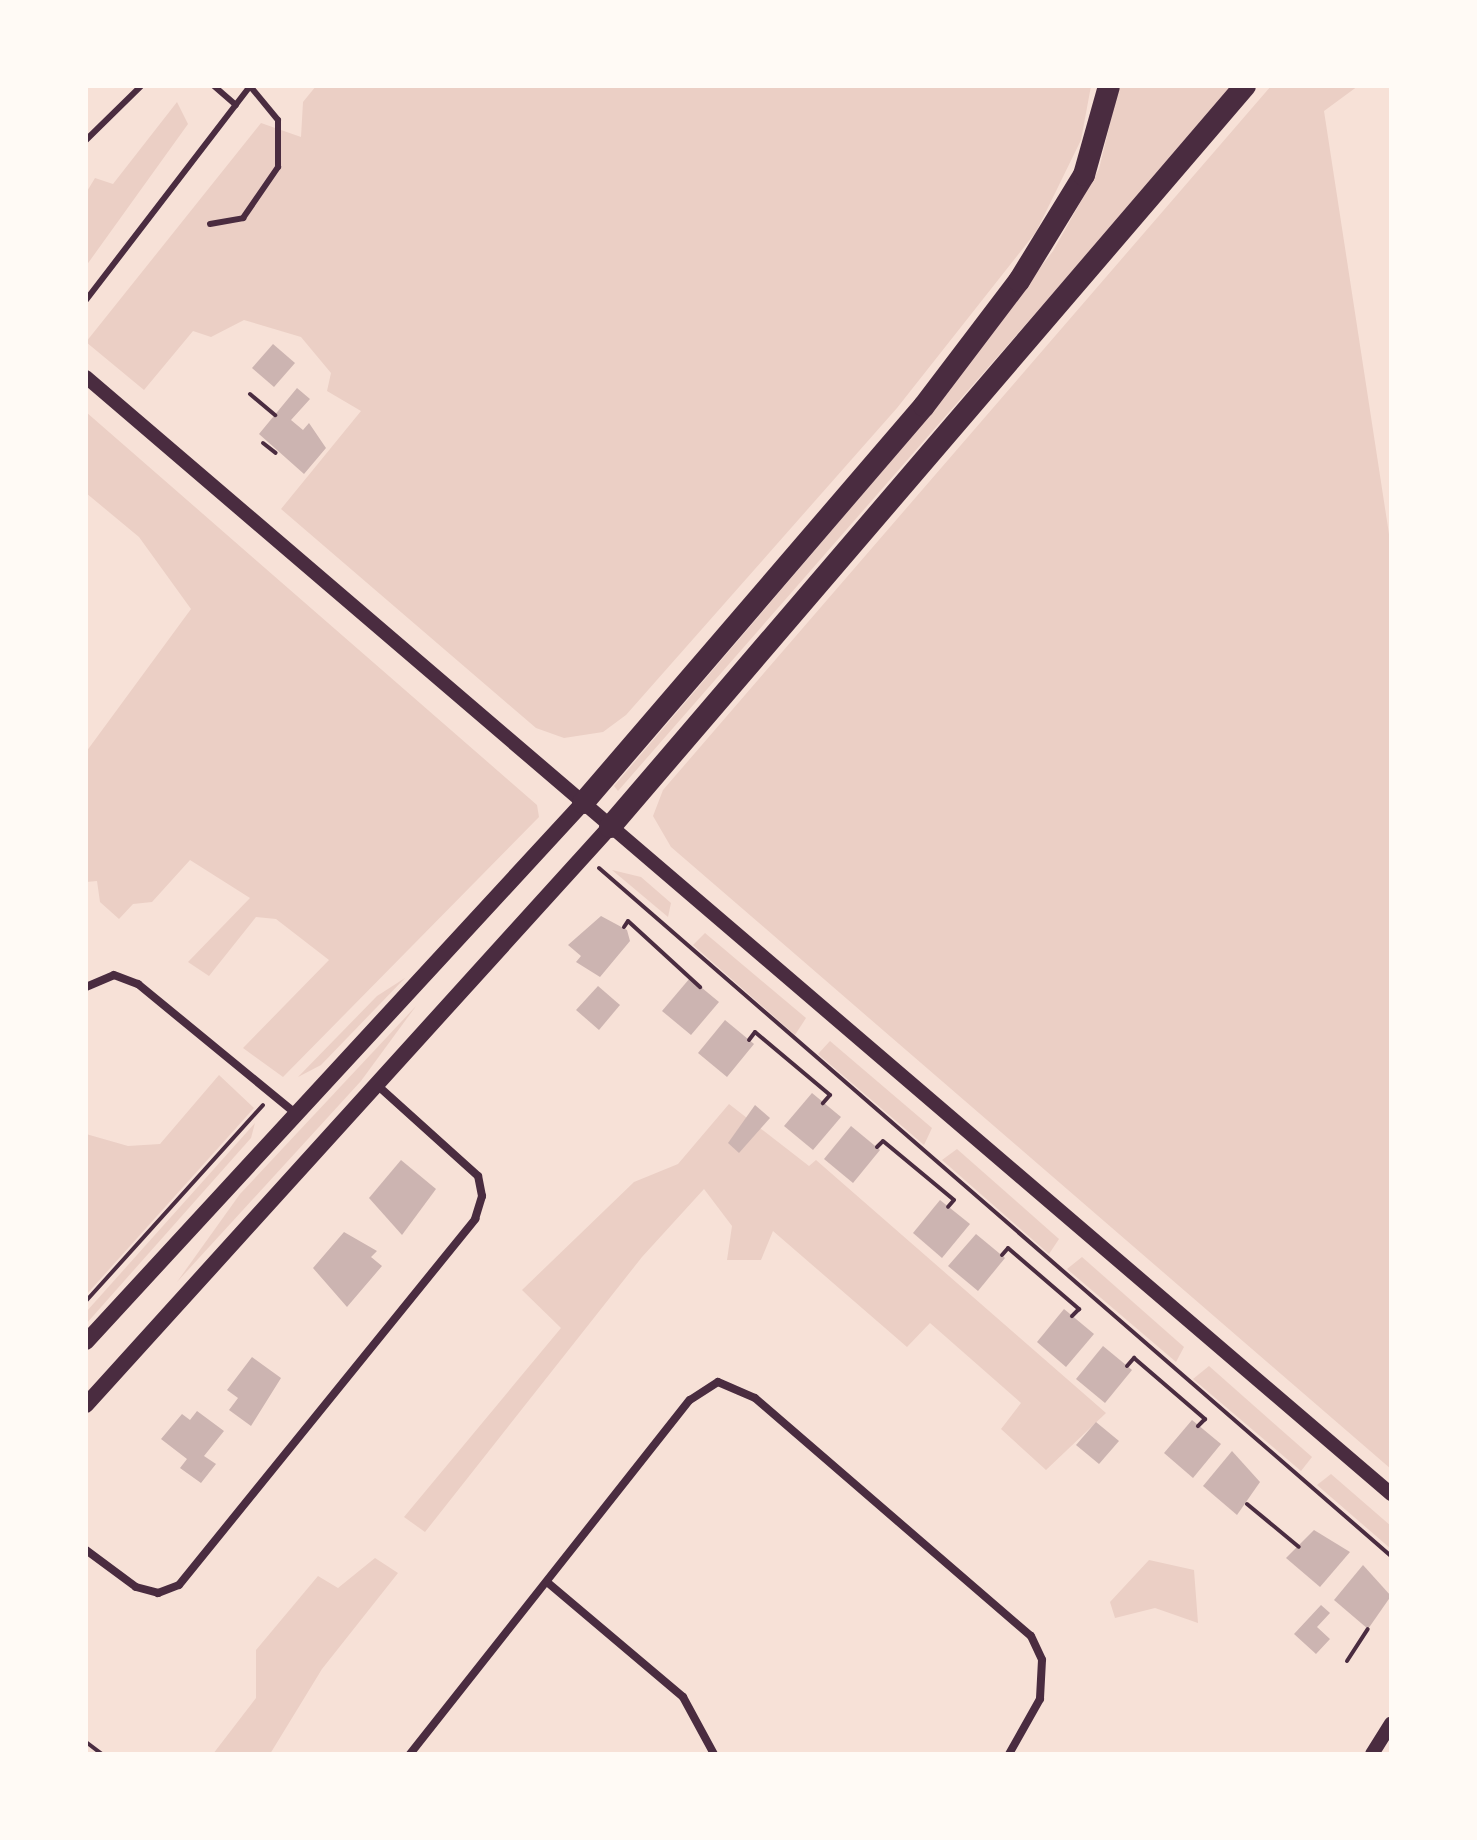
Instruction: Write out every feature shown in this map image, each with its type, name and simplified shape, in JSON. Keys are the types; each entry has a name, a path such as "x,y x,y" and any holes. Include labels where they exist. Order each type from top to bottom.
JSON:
{"highway":[{"path":"583,803 924,406 1019,281 1084,175 1109,86"},
{"path":"610,827 1245,86"}],"main road":[{"path":"86,1342 294,1112 583,803"},
{"path":"86,1405 610,827"}],"street":[{"path":"86,377 1391,1494"},
{"path":"86,987 114,975 138,984 294,1112"},
{"path":"86,1550 136,1587 158,1593 179,1585 475,1219 482,1196 478,1176 376,1084"},
{"path":"410,1754 690,1400 711,1384 728,1383 755,1398 1031,1636 1042,1660 1040,1699 1009,1754"},
{"path":"547,1582 683,1697 714,1754"},
{"path":"1372,1754 1391,1724"}],"lane":[{"path":"86,140 141,86"},
{"path":"214,86 236,105"},
{"path":"86,300 250,86 278,120 278,167 243,218 210,224"}],"path":[{"path":"250,394 275,415"},
{"path":"263,443 276,453"},
{"path":"604,873 1391,1556"},
{"path":"624,927 628,921 700,987"},
{"path":"749,1040 755,1032 830,1095 823,1103"},
{"path":"86,1301 255,1114"},
{"path":"877,1147 883,1141 954,1200 948,1207"},
{"path":"1002,1255 1008,1248 1079,1309 1072,1316"},
{"path":"1127,1366 1134,1358 1205,1419 1198,1426"},
{"path":"1247,1504 1299,1547"},
{"path":"1347,1661 1368,1629"},
{"path":"86,1742 102,1754"}],"shaded area":[{"path":"316,86 1091,86 1081,140 1036,232 897,408 626,715 603,732 564,738 536,728 281,509 361,411 327,391 331,373 301,337 244,320 211,337 193,331 144,390 86,342 261,123 301,137 303,102"},
{"path":"1119,86 1234,86 618,791 614,786 907,442 1053,251 1099,169"},
{"path":"1271,86 1358,86 1324,111 1391,547 1391,1469 671,847 653,816 663,790"},
{"path":"177,102 188,124 86,266 86,193 95,178 113,184"},
{"path":"86,412 537,805 539,817 283,1077 243,1048 329,960 276,919 256,917 209,976 188,962 250,898 190,860 152,902 133,904 119,919 100,902 97,881 86,882 86,752 191,609 139,537 86,493"},
{"path":"612,870 641,877 671,903 668,917"},
{"path":"705,933 806,1018 795,1035 693,945"},
{"path":"405,978 321,1065 298,1077 377,996"},
{"path":"416,1006 361,1081 177,1282 240,1194"},
{"path":"830,1041 932,1128 924,1145 818,1054"},
{"path":"219,1075 254,1108 86,1295 86,1134 128,1146 160,1144"},
{"path":"729,1104 809,1166 816,1160 1106,1413 1046,1470 1001,1429 1021,1403 930,1323 907,1347 773,1231 761,1260 727,1260 732,1226 704,1189 642,1257 425,1532 404,1517 561,1328 522,1290 634,1182 678,1164"},
{"path":"255,1123 251,1138 86,1324 86,1312"},
{"path":"957,1149 1059,1239 1049,1254 942,1160"},
{"path":"1082,1257 1184,1347 1176,1362 1067,1269"},
{"path":"1209,1366 1312,1457 1301,1471 1193,1379"},
{"path":"1331,1474 1391,1526 1391,1549 1317,1485"},
{"path":"375,1558 398,1573 322,1669 270,1754 213,1754 256,1698 256,1650 318,1576 338,1588"},
{"path":"1149,1560 1194,1570 1198,1623 1155,1608 1115,1618 1110,1602"}],"building":[{"path":"273,344 295,363 274,387 252,368"},
{"path":"297,388 310,399 291,420 303,430 309,423 326,448 304,474 259,434"},
{"path":"601,916 627,930 630,941 600,977 576,962 581,956 568,945"},
{"path":"690,978 719,1002 691,1035 662,1011"},
{"path":"598,986 620,1005 599,1030 576,1010"},
{"path":"725,1020 754,1044 727,1077 698,1053"},
{"path":"812,1093 841,1117 813,1150 784,1126"},
{"path":"755,1105 770,1118 739,1153 728,1143"},
{"path":"851,1126 880,1150 853,1183 824,1159"},
{"path":"401,1160 436,1189 402,1235 369,1198"},
{"path":"940,1200 970,1224 942,1258 913,1233"},
{"path":"344,1232 377,1251 371,1257 382,1266 347,1307 313,1268"},
{"path":"976,1234 1005,1258 978,1291 948,1266"},
{"path":"1064,1309 1094,1334 1066,1367 1037,1342"},
{"path":"1103,1346 1132,1370 1105,1403 1076,1379"},
{"path":"252,1357 281,1378 251,1426 229,1410 238,1398 227,1390"},
{"path":"197,1411 224,1431 204,1456 216,1464 201,1483 180,1468 187,1459 161,1439 182,1414 190,1420"},
{"path":"1192,1420 1221,1444 1193,1478 1164,1453"},
{"path":"1096,1422 1119,1441 1099,1464 1076,1445"},
{"path":"1232,1451 1260,1482 1237,1515 1203,1486"},
{"path":"1314,1530 1350,1552 1320,1587 1286,1558"},
{"path":"1363,1565 1391,1596 1368,1629 1334,1600"},
{"path":"1321,1605 1330,1613 1317,1627 1330,1639 1316,1654 1294,1634"}]}
